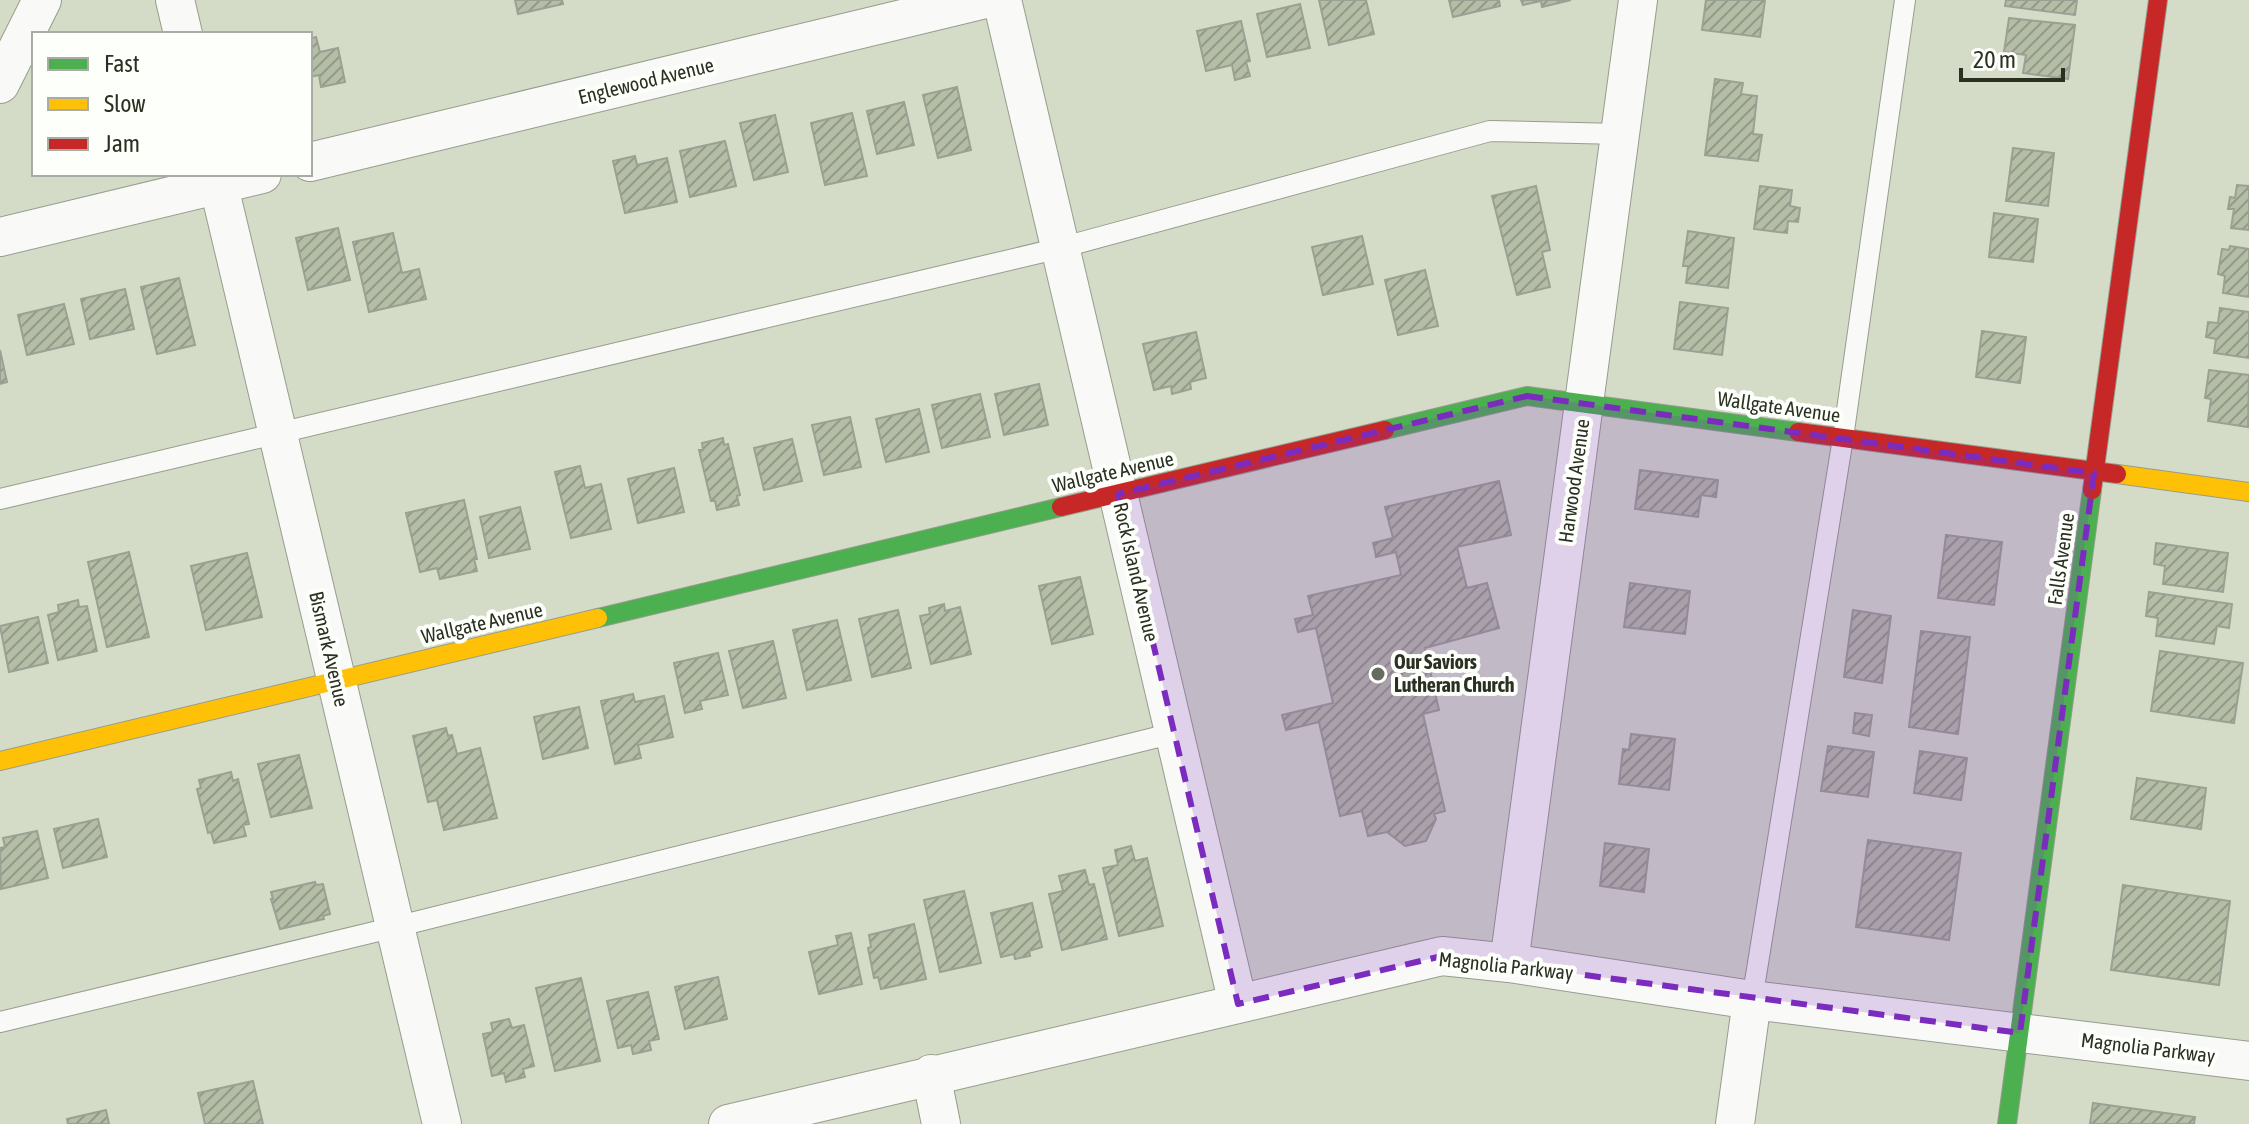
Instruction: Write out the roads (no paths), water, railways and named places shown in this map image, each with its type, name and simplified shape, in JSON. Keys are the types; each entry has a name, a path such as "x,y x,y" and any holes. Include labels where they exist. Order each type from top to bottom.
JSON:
{"street":[{"path":"0,84 42,0"},
{"path":"175,0 183,32"},
{"name":"Englewood Avenue","path":"312,162 981,0"},
{"name":"Rock Island Avenue","path":"1002,0 1238,1004"},
{"name":"Harwood Avenue","path":"1509,963 1638,0"},
{"name":"Falls Avenue","path":"2007,1124 2158,0"},
{"path":"0,237 217,179 244,176"},
{"name":"Bismark Avenue","path":"217,179 442,1124"},
{"name":"Wallgate Avenue","path":"0,761 1527,396 2249,492"},
{"name":"Magnolia Parkway","path":"728,1124 1442,956 1509,963 1752,1000 2249,1061"},
{"path":"1735,1124 1752,1000"},
{"path":"931,1074 941,1124"}],"lane":[{"path":"1752,1000 1843,438 1905,0"},
{"path":"0,499 1060,248 1490,131 1620,134"},
{"path":"0,1022 1174,733"}],"place":[{"name":"Our Saviors Lutheran Church","path":"1378,674"}]}
